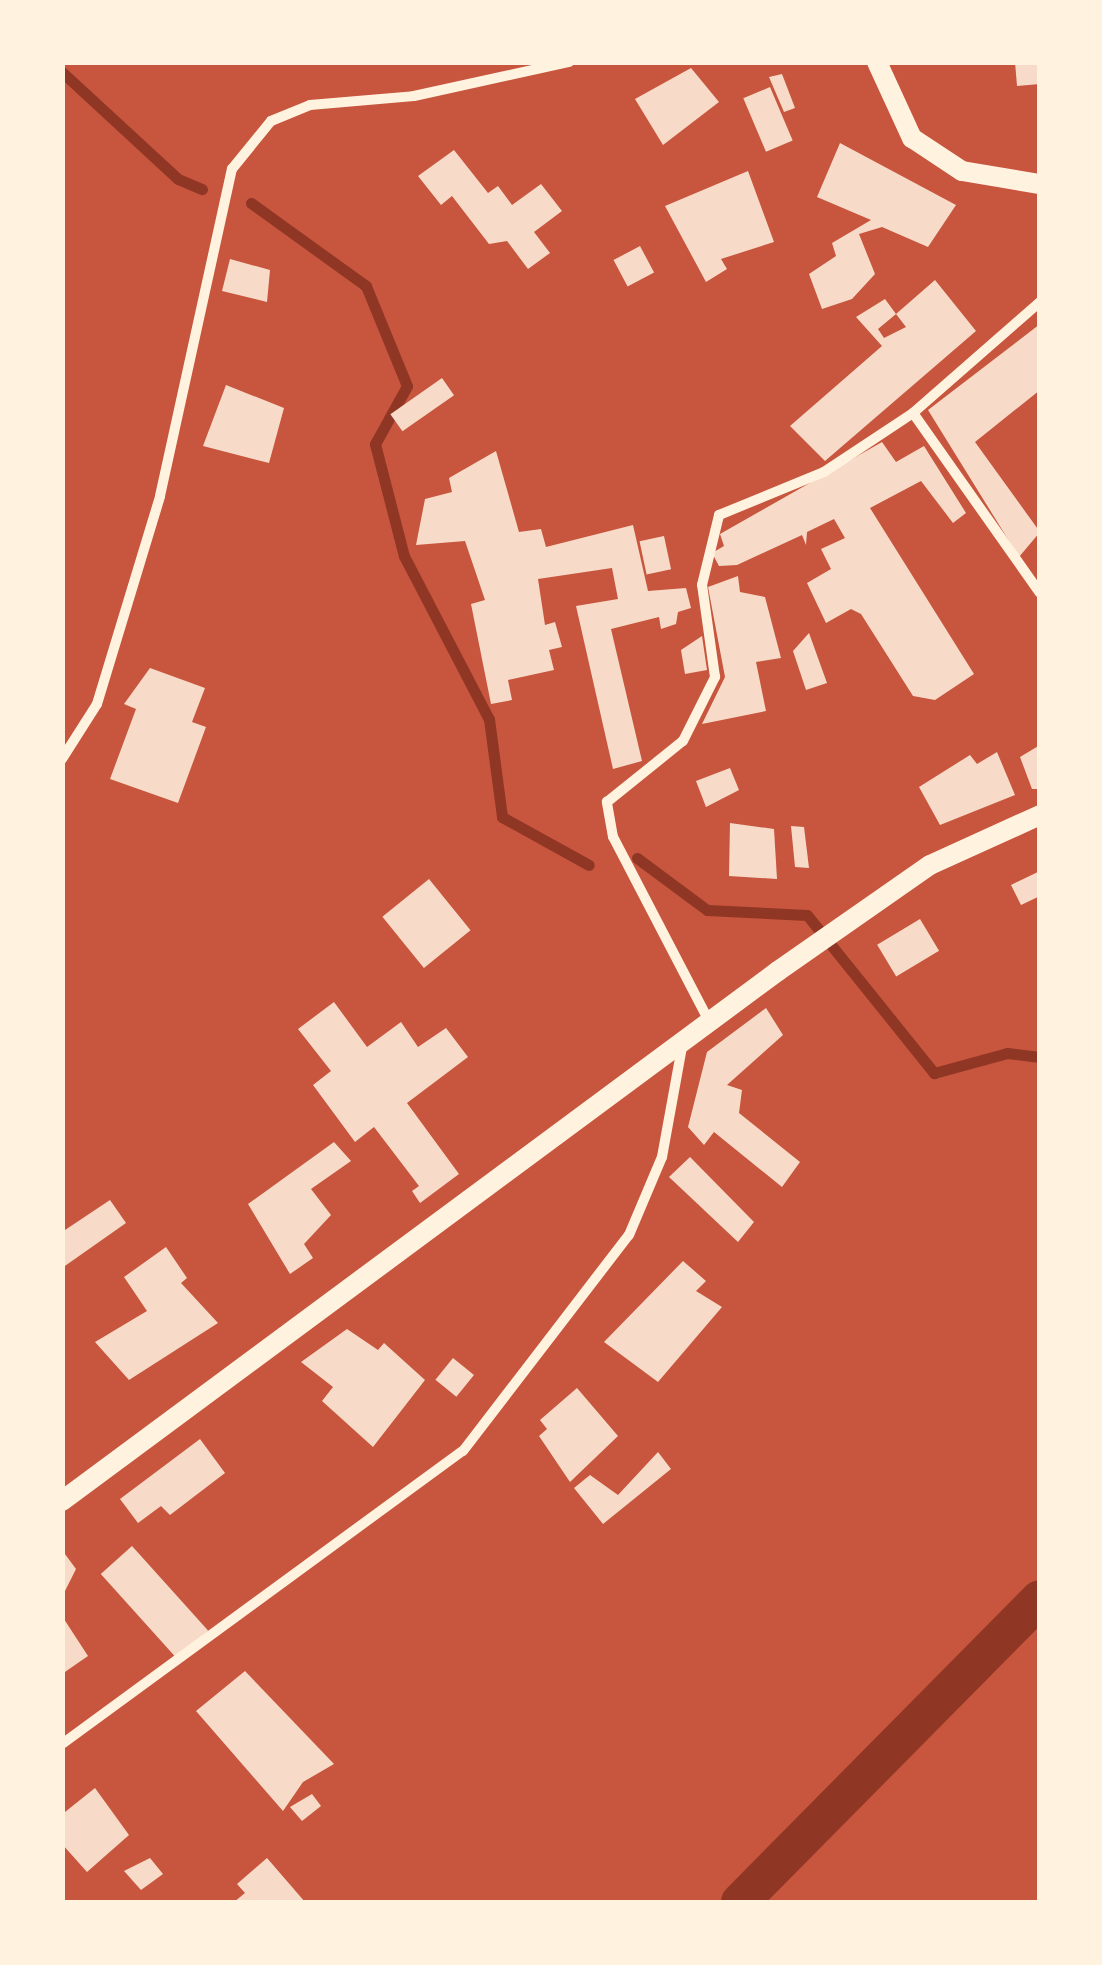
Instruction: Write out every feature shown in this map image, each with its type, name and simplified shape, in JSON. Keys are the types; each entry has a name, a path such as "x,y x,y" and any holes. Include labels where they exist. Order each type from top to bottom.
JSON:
{"main road":[{"path":"877,62 912,138 962,171 1040,184"},
{"path":"62,1501 930,865 1040,816"}],"street":[{"path":"62,759 97,704 160,496 232,169 271,121 310,104 414,96 569,62"},
{"path":"710,1024 613,837 607,802 683,741 715,676 702,585 719,516 824,472 913,413 1038,304"},
{"path":"913,413 1040,593"},
{"path":"62,1744 463,1450 630,1234 662,1156 682,1046"}],"building":[{"path":"1015,62 1040,62 1040,84 1017,86"},
{"path":"691,68 719,102 663,145 635,99"},
{"path":"782,74 795,108 784,112 769,77"},
{"path":"770,87 793,140 766,152 743,98"},
{"path":"840,143 956,205 928,247 882,227 859,234 875,274 852,299 822,309 809,274 836,256 832,243 871,220 817,197"},
{"path":"454,150 488,193 498,186 512,205 541,184 562,211 534,232 550,253 528,269 507,241 489,244 452,196 441,205 418,176"},
{"path":"748,171 774,242 721,259 727,269 706,282 665,206"},
{"path":"640,246 654,272 628,287 614,260"},
{"path":"230,259 270,270 267,302 222,291"},
{"path":"935,280 976,331 825,461 790,426 882,346 856,317 885,299 896,314","holes":["896,314 906,327 884,338 878,329"]},
{"path":"1040,324 1040,390 975,442 1040,532 1019,557 928,410"},
{"path":"442,378 454,395 402,431 390,414"},
{"path":"226,385 284,408 269,463 203,446"},
{"path":"882,442 896,462 924,446 966,513 953,523 921,481 870,508 974,674 935,700 913,696 861,614 851,609 826,623 807,583 831,569 821,549 845,538 834,519 807,532 806,545 802,535 737,565 719,566 712,553 724,546 720,534"},
{"path":"496,451 519,532 541,529 546,547 633,525 648,591 686,588 691,608 678,612 676,624 661,629 659,617 611,629 642,761 613,769 576,606 618,599 612,568 538,579 545,625 555,622 562,647 549,650 554,670 508,680 512,700 491,704 471,604 485,600 465,541 416,545 425,499 452,492 449,478"},
{"path":"664,536 671,569 647,574 640,541"},
{"path":"738,576 740,592 765,597 781,658 756,662 766,711 702,724 725,677 708,587"},
{"path":"809,633 827,683 806,690 793,651"},
{"path":"702,636 707,670 685,674 681,650"},
{"path":"150,668 205,688 192,722 206,727 178,803 110,779 136,709 124,704"},
{"path":"1040,745 1040,789 1032,789 1020,757"},
{"path":"997,752 1015,795 940,825 919,787 970,755 977,764"},
{"path":"730,768 739,790 706,807 696,781"},
{"path":"730,823 774,829 777,879 729,876"},
{"path":"791,826 804,827 809,868 795,867"},
{"path":"1040,871 1040,896 1021,905 1011,885"},
{"path":"429,879 471,930 424,968 382,917"},
{"path":"920,919 939,951 896,976 877,945"},
{"path":"334,1002 367,1047 401,1022 418,1047 446,1028 468,1057 407,1103 459,1174 420,1203 412,1191 419,1186 374,1127 355,1142 313,1085 331,1071 298,1029"},
{"path":"766,1008 783,1035 727,1085 742,1090 739,1113 800,1162 782,1187 714,1132 704,1145 688,1127 707,1052"},
{"path":"334,1142 351,1161 311,1189 331,1215 304,1244 313,1258 290,1274 248,1204"},
{"path":"690,1157 754,1222 738,1242 669,1177"},
{"path":"110,1200 126,1223 62,1268 62,1232"},
{"path":"166,1247 187,1278 181,1283 218,1323 129,1380 95,1342 147,1311 124,1277"},
{"path":"683,1261 706,1281 696,1291 722,1307 658,1382 604,1342"},
{"path":"347,1329 378,1350 384,1343 425,1380 373,1447 322,1401 333,1387 301,1362"},
{"path":"453,1358 474,1375 456,1397 435,1380"},
{"path":"577,1388 618,1436 570,1482 539,1436 547,1429 540,1420"},
{"path":"200,1439 225,1473 170,1515 161,1506 138,1523 120,1499"},
{"path":"658,1452 671,1469 603,1524 574,1488 590,1475 618,1495"},
{"path":"132,1546 208,1631 177,1659 101,1574"},
{"path":"62,1550 76,1569 62,1597"},
{"path":"62,1616 88,1656 62,1674"},
{"path":"245,1671 334,1764 303,1782 283,1811 196,1711"},
{"path":"95,1788 129,1835 87,1872 62,1844 62,1826 65,1812"},
{"path":"312,1794 321,1806 302,1821 290,1807"},
{"path":"150,1858 163,1874 141,1890 124,1871"},
{"path":"267,1858 305,1902 234,1902 245,1893 237,1884"}],"waterway":[{"path":"62,72 178,179 202,189"},
{"path":"251,203 366,286 407,386 375,444 404,556 489,719 502,817 589,865"},
{"path":"637,858 707,910 807,915 934,1073 1007,1053 1040,1057"},
{"path":"740,1902 1040,1599"}]}
